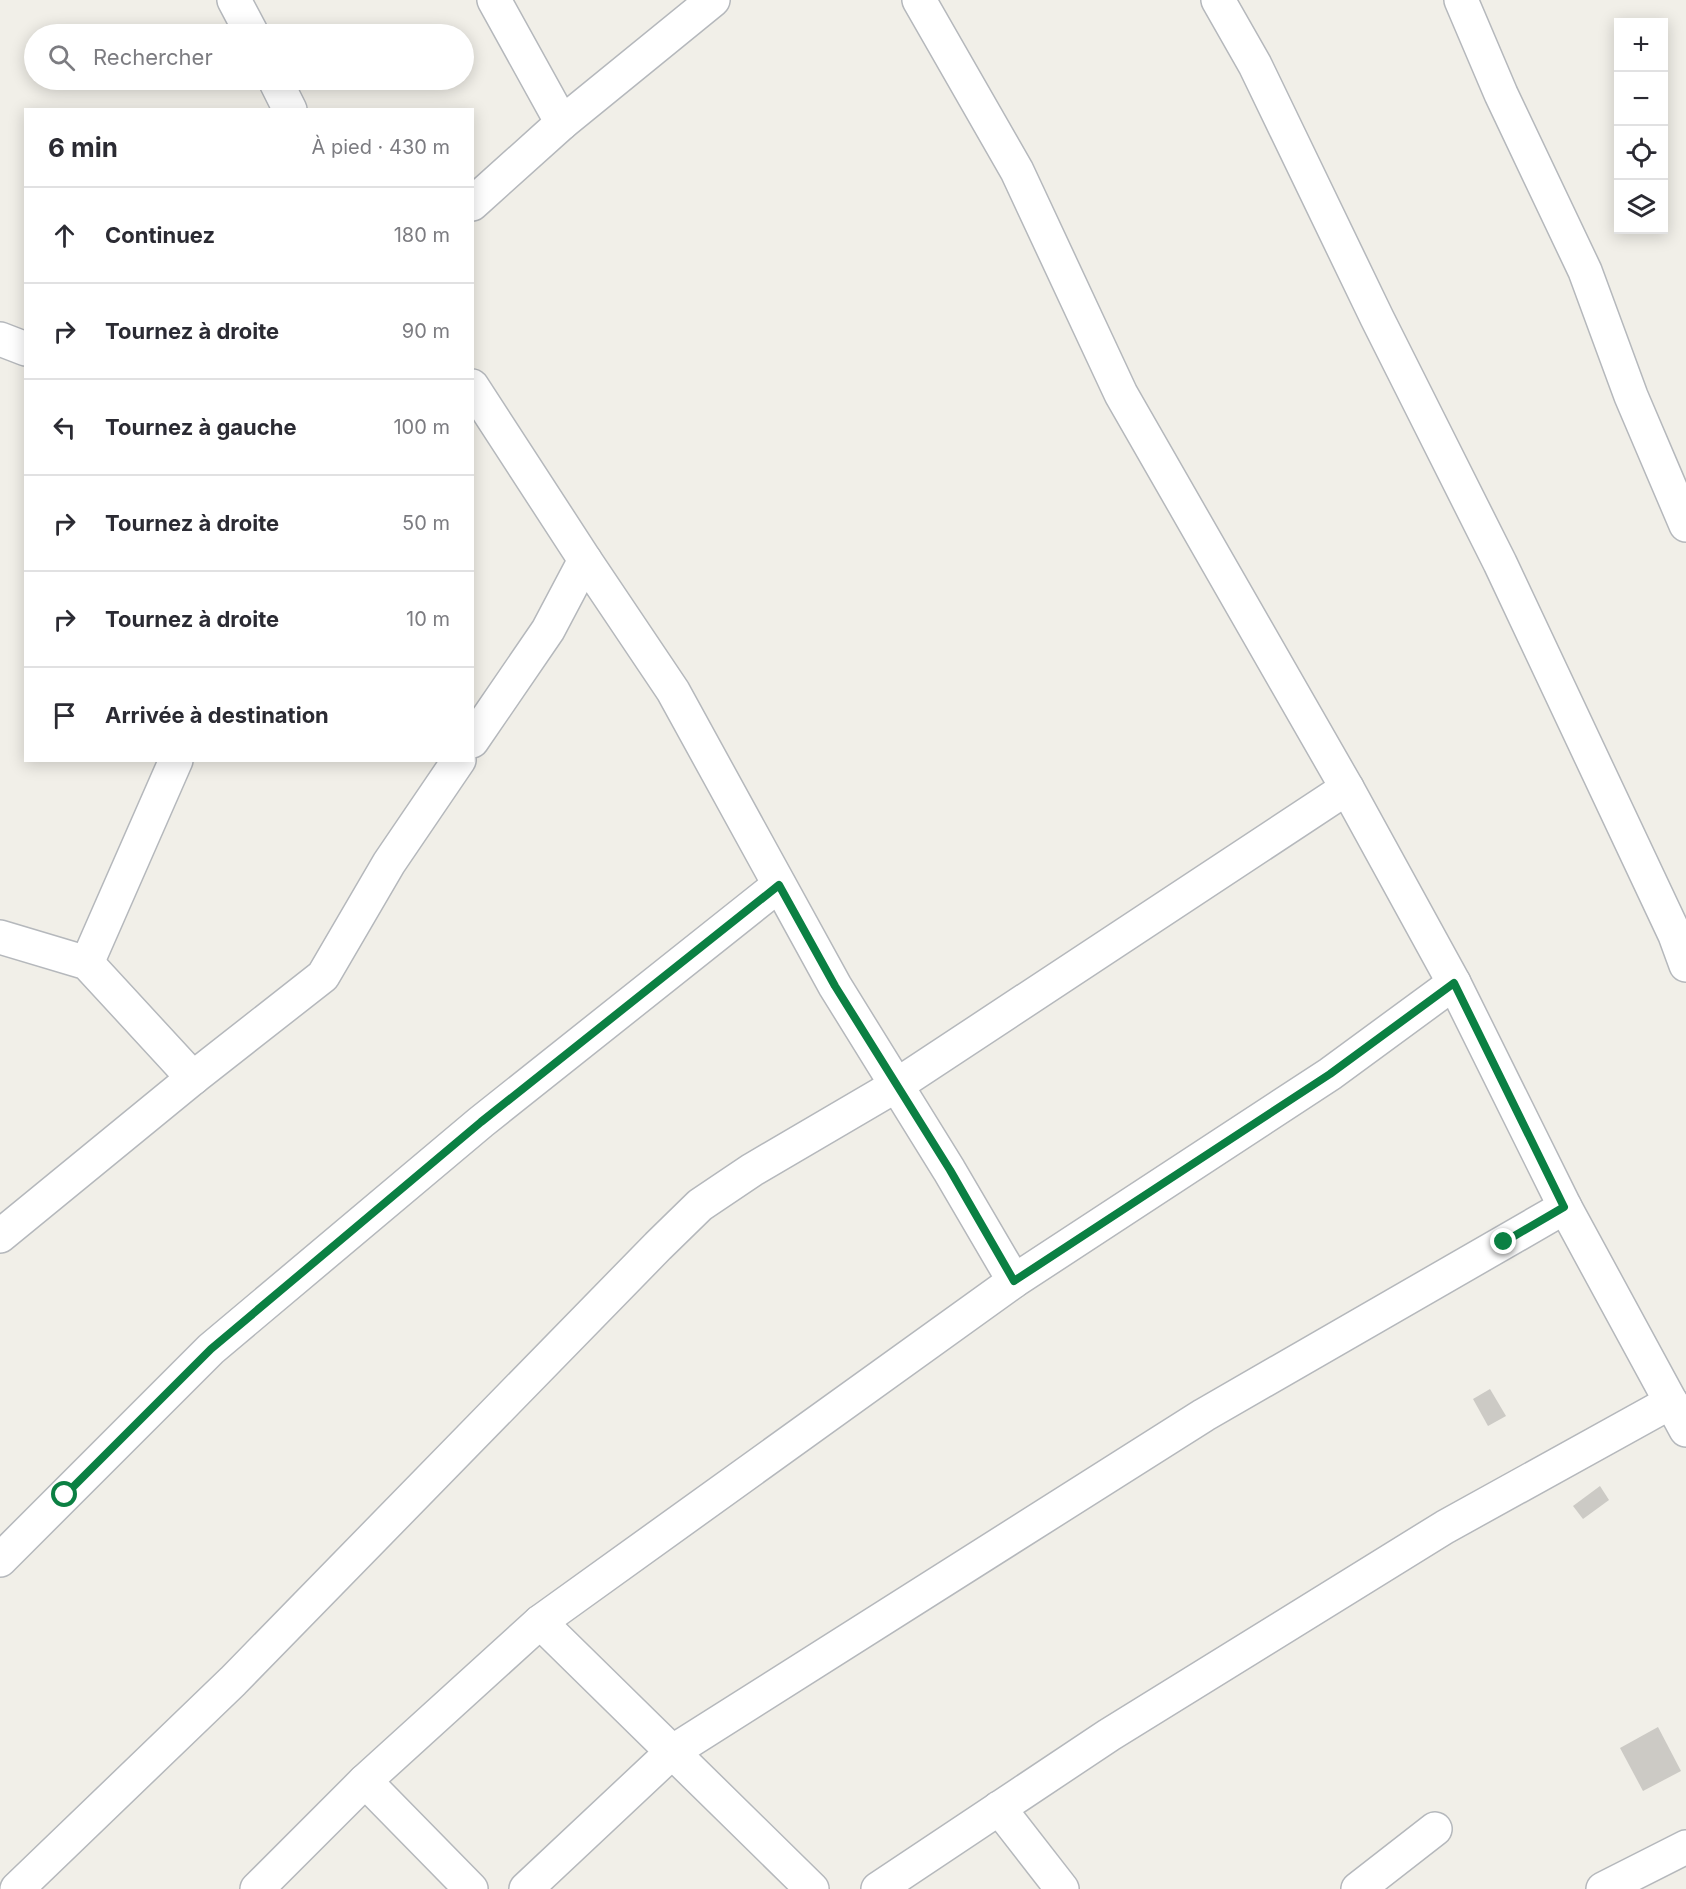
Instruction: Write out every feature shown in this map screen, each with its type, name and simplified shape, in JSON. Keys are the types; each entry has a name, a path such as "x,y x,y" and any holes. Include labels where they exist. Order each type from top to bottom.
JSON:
{"street":[{"path":"234,0 247,24"},
{"path":"494,0 562,123"},
{"path":"474,202 562,123 713,0"},
{"path":"878,1889 1108,1734 1435,1534 1678,1416 1564,1207 1454,983 1347,788 1121,394 1017,171 919,0"},
{"path":"1218,0 1255,65 1377,318 1500,563 1670,924 1686,965"},
{"path":"1461,0 1501,94 1585,272 1631,396 1686,525"},
{"path":"280,90 289,108"},
{"path":"0,339 24,348"},
{"path":"474,390 673,692 835,986 1014,1281"},
{"path":"474,738 548,630 585,560"},
{"path":"87,963 175,762"},
{"path":"0,1236 193,1078 323,976 389,863 458,762"},
{"path":"17,1889 233,1681 700,1205 753,1170 897,1085 1347,788"},
{"path":"0,1560 211,1349 481,1122 779,885"},
{"path":"0,937 87,963 193,1078"},
{"path":"257,1889 365,1781 540,1622 1014,1281 1330,1074 1454,983"},
{"path":"526,1889 672,1752 1204,1415 1564,1207"},
{"path":"540,1622 812,1889"},
{"path":"365,1781 471,1889"},
{"path":"999,1808 1062,1889"},
{"path":"1358,1889 1435,1830"},
{"path":"1603,1889 1686,1847"}],"building":[{"path":"1490,1389 1506,1416 1488,1426 1473,1399"},
{"path":"1600,1486 1609,1500 1583,1519 1573,1506"},
{"path":"1658,1727 1681,1771 1643,1791 1620,1748"}],"route":[{"path":"65,1495 211,1349 481,1122 779,885 835,986 950,1170 1014,1281 1330,1074 1454,983 1564,1207 1504,1242"}]}
